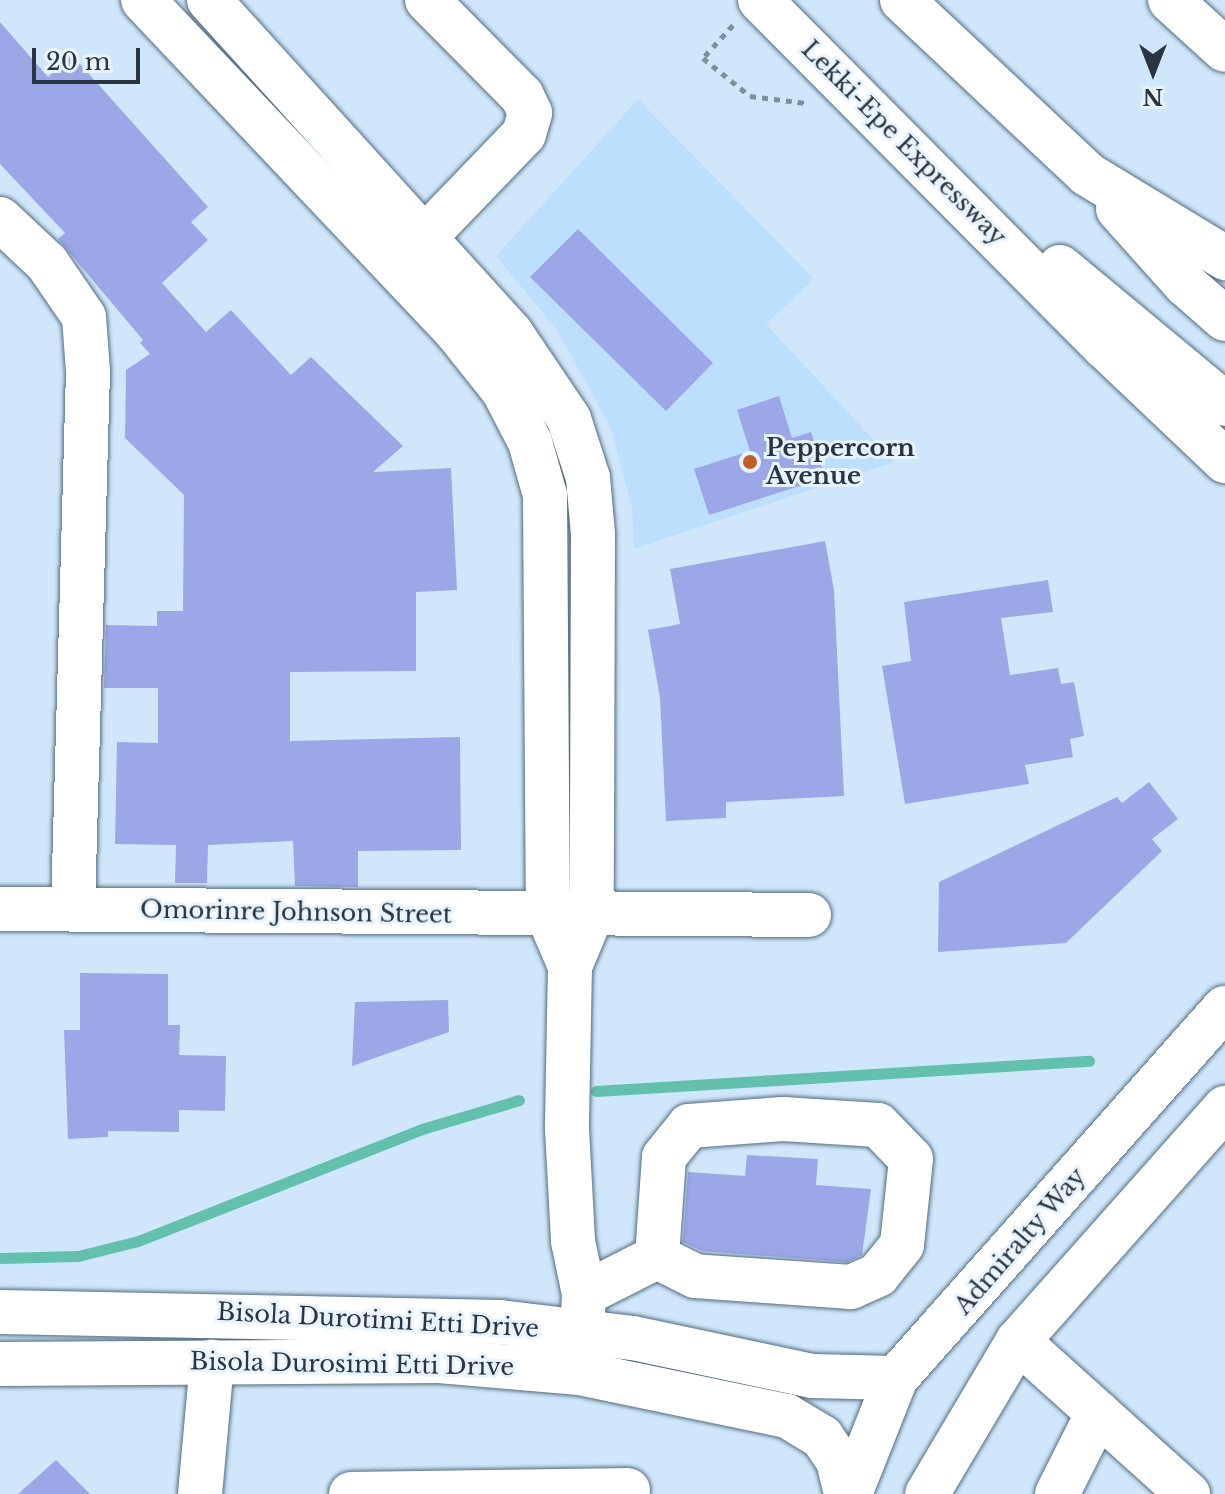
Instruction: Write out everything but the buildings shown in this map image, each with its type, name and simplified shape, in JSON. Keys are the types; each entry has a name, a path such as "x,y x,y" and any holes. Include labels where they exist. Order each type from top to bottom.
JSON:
{"main road":[{"path":"209,0 511,333 569,419 588,478 593,534 592,914 570,966 567,1180 583,1333"},
{"path":"424,238 524,134 530,113 522,96 427,0"},
{"name":"Lekki-Epe Expressway","path":"760,0 875,111 1047,288 1225,461"},
{"path":"902,0 1087,174 1185,284 1225,319"},
{"path":"1170,0 1225,50"},
{"path":"169,9 456,331 503,390 530,442 545,495 548,915 570,966"},
{"path":"875,111 1225,404"},
{"path":"1087,174 1225,258"},
{"path":"0,219 47,263 84,317 88,371 73,909"},
{"name":"Omorinre Johnson Street","path":"0,909 809,915"},
{"name":"Admiralty Way","path":"848,1494 896,1378 1216,1033"},
{"path":"927,1494 1018,1341 1225,1108"},
{"path":"583,1333 657,1257 664,1157 689,1126 783,1119 878,1125 911,1159 902,1245 878,1275 851,1287 695,1276 657,1257"},
{"name":"Bisola Durotimi Etti Drive","path":"0,1312 500,1322 583,1333 812,1376 896,1378"},
{"name":"Bisola Durosimi Etti Drive","path":"0,1364 439,1361 583,1333 787,1416 822,1437 838,1461 848,1494"},
{"path":"1018,1341 1188,1494"},
{"path":"200,1494 212,1362"},
{"path":"1057,1494 1098,1413"},
{"path":"351,1494 628,1490"}],"path":[{"path":"703,58 750,96"}],"shaded area":[{"path":"638,99 814,279 766,324 894,462 634,549 632,508 611,428 557,330 496,256"}],"waterway":[{"path":"596,1091 1089,1061"},
{"path":"0,1258 78,1256 138,1241 422,1129 519,1100"}],"place":[{"name":"Peppercorn Avenue","path":"750,462"}]}
